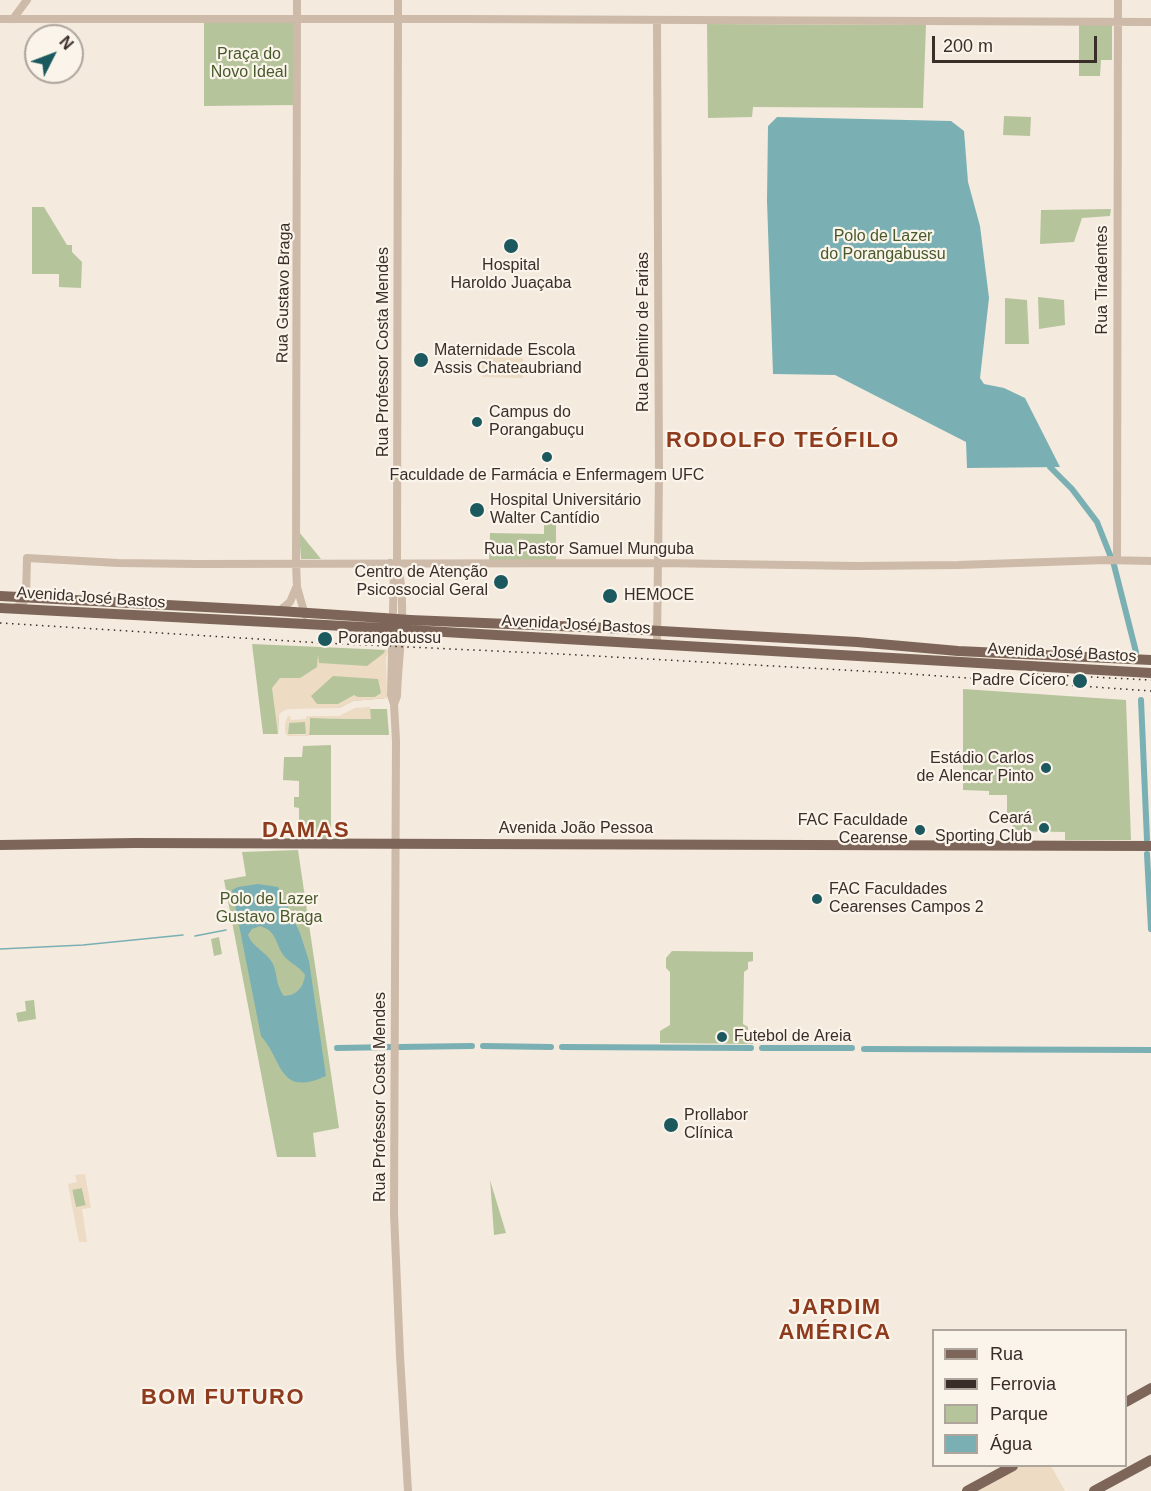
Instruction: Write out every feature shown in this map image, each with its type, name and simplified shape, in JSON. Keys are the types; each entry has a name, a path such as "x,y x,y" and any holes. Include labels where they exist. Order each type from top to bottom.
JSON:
{"main road":[{"name":"Avenida José Bastos","path":"0,596 304,612 382,623 657,645 1151,673"},
{"name":"Avenida José Bastos","path":"0,608 309,625 382,623"},
{"name":"Avenida José Bastos","path":"410,625 657,631 857,642 958,651 1151,660"},
{"name":"Avenida João Pessoa","path":"0,845 1151,846"},
{"path":"1127,1401 1151,1388"},
{"path":"1094,1491 1151,1460"},
{"path":"967,1491 1011,1467"}],"street":[{"path":"13,19 27,0"},
{"name":"Rua Gustavo Braga","path":"297,0 296,563 297,587 309,625"},
{"name":"Rua Professor Costa Mendes","path":"398,0 391,695 394,704 396,741 394,1213 408,1491"},
{"name":"Rua Tiradentes","path":"1112,560 1119,0"},
{"path":"0,19 1151,21"},
{"name":"Rua Delmiro de Farias","path":"657,20 657,645"},
{"name":"Rua Pastor Samuel Munguba","path":"26,597 27,558 118,563 658,563 857,566 1151,561"},
{"path":"279,611 290,602 297,587"},
{"path":"15,608 23,603 26,597"}],"green space":[{"name":"Praça do Novo Ideal","path":"204,22 294,22 294,105 204,106"},
{"path":"707,24 926,25 923,108 753,107 752,117 708,118"},
{"path":"1079,24 1112,24 1112,60 1101,60 1100,76 1079,76"},
{"path":"1004,116 1031,117 1030,136 1003,135"},
{"path":"32,207 44,207 67,245 72,245 72,252 82,262 81,288 59,287 59,274 32,274"},
{"path":"1111,209 1110,216 1082,218 1074,242 1040,244 1041,210"},
{"path":"1038,297 1064,300 1065,325 1039,329"},
{"path":"1005,298 1027,300 1029,344 1005,344"},
{"path":"544,520 556,520 556,562 489,561 490,533 544,534"},
{"path":"299,532 321,559 301,559"},
{"path":"252,644 388,650 385,686 387,698 353,701 339,708 282,710 279,714 278,734 263,734"},
{"name":"Estádio Carlos de Alencar Pinto","path":"963,689 1126,700 1131,840 1065,840 1065,832 1013,831 1012,818 1007,817 1007,795 989,795 989,791 963,790"},
{"path":"370,709 387,709 389,735 309,735 310,718 370,719"},
{"path":"289,722 305,722 307,734 288,734"},
{"path":"331,745 331,838 299,838 299,808 294,807 294,797 299,797 299,781 283,780 284,757 302,757 303,746"},
{"name":"Polo de Lazer Gustavo Braga","path":"298,850 339,1128 313,1133 316,1157 277,1157 224,880 246,876 242,852"},
{"path":"219,937 222,954 214,956 211,939"},
{"path":"672,951 753,952 753,961 748,962 748,969 744,972 743,1024 748,1027 748,1039 753,1040 753,1044 660,1043 660,1031 670,1025 670,972 666,968 666,958"},
{"path":"34,1000 36,1019 18,1022 16,1013 26,1011 25,1001"},
{"path":"490,1180 506,1233 494,1235"},
{"path":"82,1188 86,1206 76,1208 72,1189"}],"shaded area":[{"path":"482,357 523,358 523,378 482,377"},
{"path":"388,650 386,657 387,698 353,701 339,708 287,709 279,714 278,734 272,688 280,678 300,678 317,667 318,654 319,663 367,666","holes":["333,676 378,679 381,693 375,697 354,695 338,704 317,704 311,696"]},
{"path":"370,707 371,719 310,718 309,736 288,736 285,733 288,716 291,720 306,719 307,716 339,716 355,708","holes":["305,722 306,735 288,734 288,723"]},
{"path":"85,1174 91,1208 82,1209 87,1242 79,1242 68,1184 77,1182 75,1175","holes":["82,1188 86,1205 76,1207 72,1190"]},
{"path":"1018,1467 1052,1467 1065,1491 975,1491"}],"water":[{"name":"Polo de Lazer do Porangabussu","path":"777,117 951,121 964,131 968,182 980,226 989,298 980,378 984,384 1004,388 1025,398 1060,467 967,468 966,442 835,375 773,374 767,201 768,126"},
{"path":"258,884 278,887 300,933 309,961 326,1076 310,1082 290,1079 261,1036 232,890","holes":["260,926 274,936 283,954 305,975 296,993 284,996 279,987 273,964 248,935 252,929"]}],"waterway":[{"path":"1050,467 1072,489 1097,522 1114,565 1136,652"},
{"path":"1141,700 1147,840"},
{"path":"1147,854 1151,929"},
{"path":"195,936 226,930"},
{"path":"0,949 83,945 183,935"},
{"path":"400,1047 472,1046"},
{"path":"483,1046 551,1047"},
{"path":"337,1048 392,1047"},
{"path":"562,1047 751,1048"},
{"path":"762,1048 852,1048"},
{"path":"864,1049 1151,1050"}],"railway":[{"path":"0,623 322,643 897,673 1151,691"},
{"path":"1031,674 1151,680"}],"place":[{"name":"Hospital Haroldo Juaçaba","path":"511,246"},
{"name":"Maternidade Escola Assis Chateaubriand","path":"421,360"},
{"name":"Campus do Porangabuçu","path":"477,422"},
{"name":"Faculdade de Farmácia e Enfermagem UFC","path":"547,457"},
{"name":"Hospital Universitário Walter Cantídio","path":"477,510"},
{"name":"Centro de Atenção Psicossocial Geral","path":"501,582"},
{"name":"HEMOCE","path":"610,596"},
{"name":"Porangabussu","path":"325,639"},
{"name":"Padre Cícero","path":"1080,681"},
{"name":"Estádio Carlos de Alencar Pinto","path":"1046,768"},
{"name":"Ceará Sporting Club","path":"1044,828"},
{"name":"FAC Faculdade Cearense","path":"920,830"},
{"name":"FAC Faculdades Cearenses Campos 2","path":"817,899"},
{"name":"Futebol de Areia","path":"722,1037"},
{"name":"Prollabor Clínica","path":"671,1125"}],"district":[{"name":"RODOLFO TEÓFILO","path":"783,441"},
{"name":"DAMAS","path":"306,831"},
{"name":"JARDIM AMÉRICA","path":"835,1320"},
{"name":"BOM FUTURO","path":"223,1398"}]}
